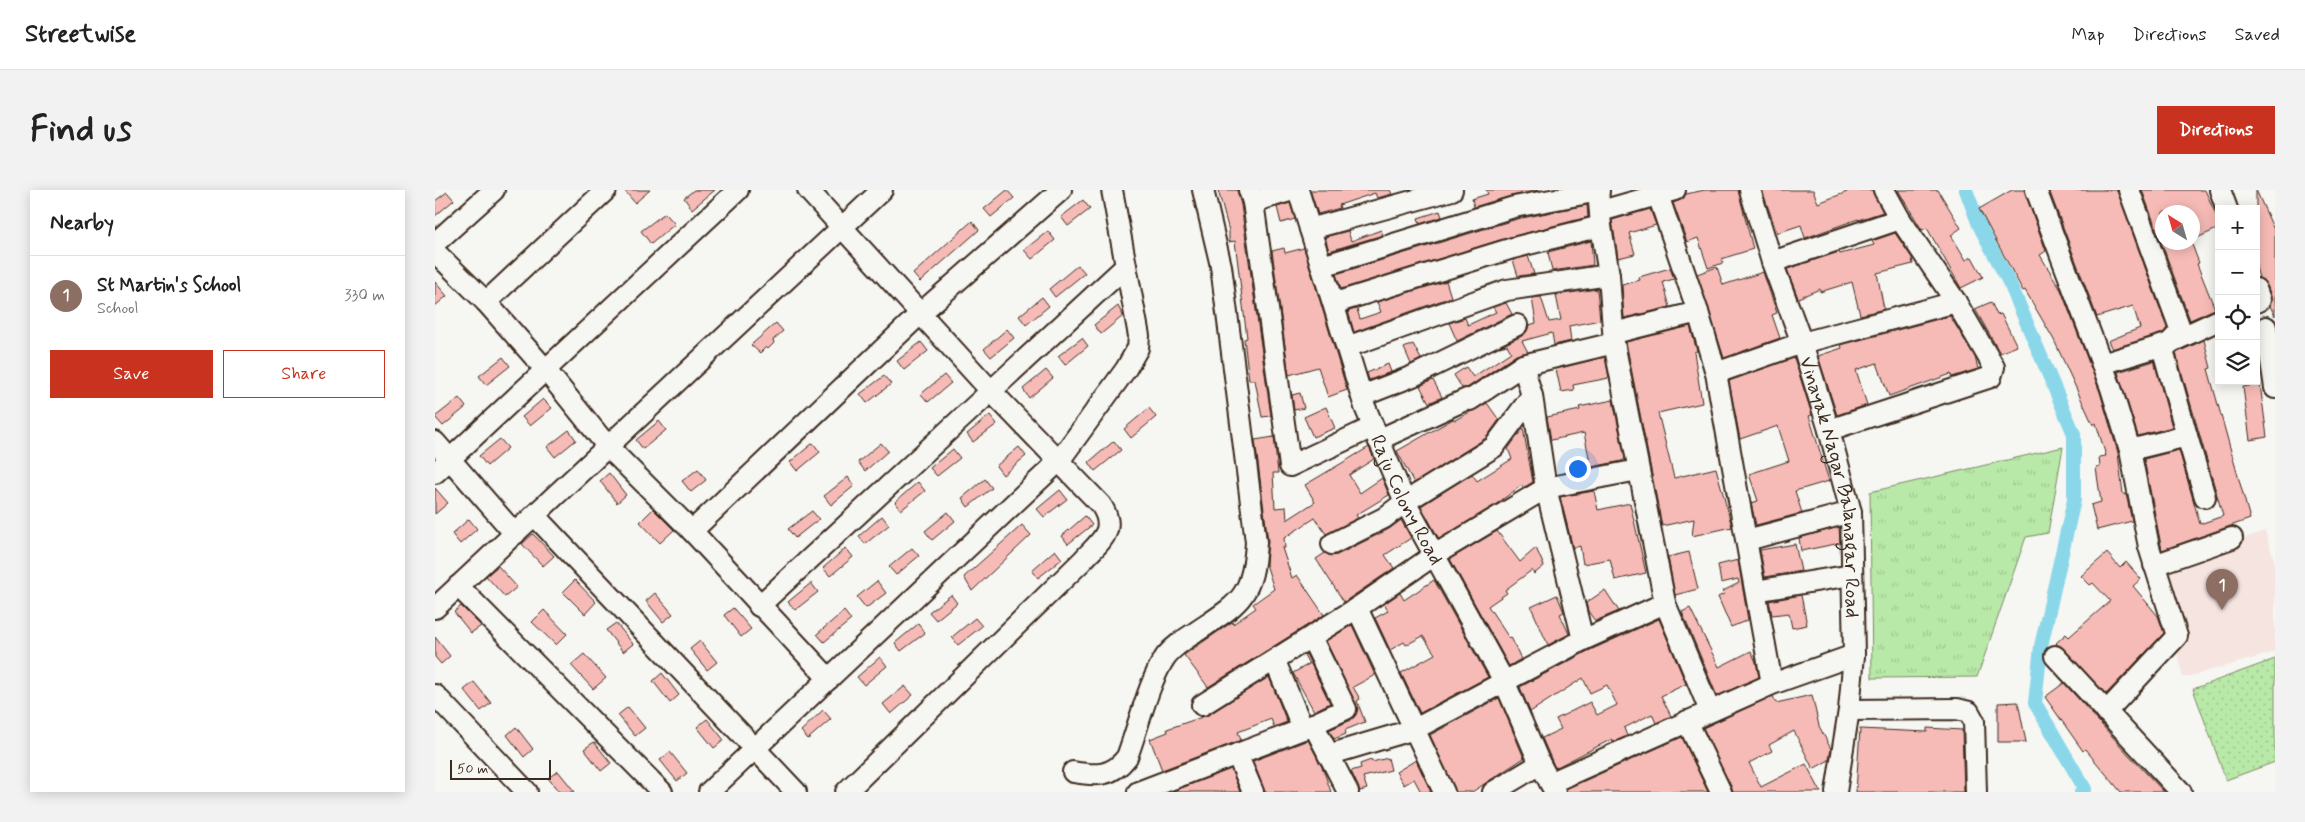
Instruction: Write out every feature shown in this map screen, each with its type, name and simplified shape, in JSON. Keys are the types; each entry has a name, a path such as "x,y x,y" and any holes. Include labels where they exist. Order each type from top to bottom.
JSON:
{"street":[{"path":"435,242 495,190"},
{"path":"486,302 606,190"},
{"path":"435,473 737,190"},
{"path":"808,190 922,312 991,391 1106,513 1109,525 1104,536 1047,596 846,792"},
{"path":"435,608 882,190"},
{"path":"692,531 922,312 1061,190"},
{"path":"709,792 1059,461 1126,369 1138,348 1139,336 1113,190"},
{"path":"1073,772 1096,776 1107,774 1121,764 1127,757 1159,669 1167,655 1179,643 1239,600 1249,587 1254,570 1255,542 1221,266 1203,190"},
{"path":"1293,190 1251,196 1290,466 1467,399 1470,400 1523,365 1698,312"},
{"name":"Raju Colony Road","path":"1298,190 1335,303 1362,396 1376,434 1405,502 1436,554 1505,683 1540,764 1553,788"},
{"path":"1310,229 1451,190"},
{"path":"1322,266 1514,207 1598,190 1609,275 1614,338 1637,470 1665,603 1710,711"},
{"name":"Vinayak Nagar Balanagar Road","path":"1751,190 1772,262 1802,343 1829,430 1851,512 1854,654 1849,710 1836,792"},
{"path":"1829,430 1991,377 1994,366 1956,302 1900,219 1884,190"},
{"path":"2036,190 2102,364 2130,450 2149,548 2177,636 2106,712"},
{"path":"2129,190 2181,331 2163,350 2205,497"},
{"path":"2220,190 2226,205"},
{"path":"1335,303 1601,219 1667,193 1715,373 1772,684"},
{"path":"1772,262 1900,219"},
{"path":"435,252 486,302 545,369 608,447 692,531 759,606 829,679"},
{"path":"759,606 1126,266"},
{"path":"1347,347 1507,290 1609,275"},
{"path":"1715,373 1802,343 1956,302"},
{"path":"2102,364 2167,344 2215,322"},
{"path":"1362,396 1413,376 1517,325"},
{"path":"2266,327 2275,388"},
{"path":"1523,365 1532,396 1546,488 1583,640"},
{"path":"1332,544 1385,518 1405,502 1494,447 1532,396"},
{"path":"2130,450 2187,436"},
{"path":"435,442 515,534"},
{"path":"1202,705 1275,661 1436,554 1546,488 1637,470"},
{"path":"1747,540 1851,512"},
{"path":"535,516 796,792"},
{"path":"2154,564 2231,538"},
{"path":"1761,590 1852,575"},
{"path":"458,586 662,792"},
{"path":"1328,755 1415,729 1583,640 1665,603"},
{"path":"1357,608 1444,792"},
{"path":"1138,792 1308,727 1346,709 1311,637"},
{"path":"1553,788 1687,721 1772,684 1854,654"},
{"path":"2055,656 2181,792"},
{"path":"1275,661 1308,727 1328,755 1348,792"},
{"path":"435,695 527,792"},
{"path":"1849,710 1957,709 1969,712 1974,721 1976,792"},
{"path":"1687,721 1721,792"},
{"path":"1237,754 1253,792"},
{"path":"1493,792 1540,764"}],"shaded area":[{"path":"2265,531 2275,563 2275,652 2183,678 2160,568"}],"green space":[{"path":"2063,447 2048,533 2026,537 1977,677 1872,678 1870,492"},
{"path":"2275,659 2275,762 2226,780 2193,689"}],"building":[{"path":"624,190 650,190 635,203"},
{"path":"694,190 715,190 692,209 684,198"},
{"path":"1007,190 1014,198 991,217 984,209"},
{"path":"1218,190 1237,190 1241,205 1271,416 1262,417 1255,380 1249,380 1244,339 1247,338 1235,241 1229,242 1229,231"},
{"path":"1310,190 1390,190 1392,194 1377,198 1375,193 1339,205 1340,208 1318,214"},
{"path":"1486,190 1540,190 1474,207 1472,199 1488,194"},
{"path":"1705,190 1738,190 1753,249 1721,259 1723,263 1708,268 1698,238 1687,242 1673,203 1683,199 1686,194"},
{"path":"1762,190 1813,190 1818,203 1847,192 1846,190 1872,190 1883,212 1805,238 1801,225 1777,233"},
{"path":"1898,190 1938,190 1961,228 1951,235 1966,260 1972,257 1983,277 1961,288 1927,228 1922,230"},
{"path":"2012,190 2024,190 2046,251 2040,255 2061,290 2100,392 2118,453 2123,494 2126,494 2132,521 2097,530 2091,505 2101,502 2096,468 2100,467 2099,457 2106,456 2096,423 2093,425 2054,340 2025,290 2023,291 1979,209"},
{"path":"2049,190 2117,190 2167,328 2163,333 2112,349 2108,341 2140,328 2133,306 2097,317"},
{"path":"2142,190 2205,190 2215,213 2215,230 2200,237 2200,205 2155,205 2155,225"},
{"path":"2256,190 2275,232 2275,316 2270,306 2271,296 2267,285 2260,279 2260,205 2256,205"},
{"path":"447,192 454,200 435,216 435,201"},
{"path":"1083,200 1090,209 1068,226 1061,217"},
{"path":"1290,203 1295,219 1281,223 1277,207"},
{"path":"1587,205 1588,217 1510,237 1341,289 1336,274 1517,219"},
{"path":"1650,209 1656,225 1629,233 1635,254 1618,258 1612,220"},
{"path":"1440,211 1442,217 1420,224 1418,218"},
{"path":"665,213 675,224 651,244 641,231"},
{"path":"972,221 979,230 920,282 913,274"},
{"path":"1381,230 1383,235 1329,251 1325,237 1348,231 1351,241"},
{"path":"1048,231 1055,240 1032,259 1024,250"},
{"path":"1895,233 1912,258 1913,264 1877,273 1884,309 1860,315 1852,282 1820,292 1820,289 1798,298 1787,269 1839,252 1840,254 1874,245 1872,241"},
{"path":"1591,241 1593,265 1552,271 1548,252"},
{"path":"1284,248 1285,253 1304,248 1347,390 1328,397 1318,367 1289,375 1272,251"},
{"path":"2164,250 2194,250 2199,263 2197,264 2215,309 2190,320"},
{"path":"1528,256 1534,274 1518,276 1513,260"},
{"path":"1078,265 1085,273 1055,297 1049,289"},
{"path":"1717,267 1723,285 1763,272 1777,313 1772,315 1780,338 1724,358 1697,274"},
{"path":"1670,268 1674,279 1663,282 1670,307 1624,318 1622,285 1640,280 1639,277"},
{"path":"1446,281 1451,297 1354,332 1348,311 1357,309 1360,319 1381,312 1377,302"},
{"path":"435,282 447,296 435,306"},
{"path":"1597,289 1600,320 1569,326 1571,341 1554,345 1552,333 1522,341 1528,352 1516,355 1467,388 1462,388 1454,375 1466,367 1473,377 1511,352 1507,345 1499,347 1522,336 1527,331 1529,325 1536,323 1532,298 1541,297 1549,322 1561,320 1556,295"},
{"path":"1042,297 1049,306 1026,325 1019,316"},
{"path":"1991,302 1997,315 2001,314 2017,346 2000,353 1975,309"},
{"path":"1506,303 1512,314 1457,341 1449,323 1465,318 1468,325 1496,312 1493,307"},
{"path":"1118,306 1123,316 1101,334 1094,325"},
{"path":"1950,316 1975,357 1978,369 1952,377 1951,374 1889,396 1877,363 1856,370 1867,405 1837,415 1818,356 1842,348 1841,345"},
{"path":"776,323 783,331 773,340 774,343 768,349 766,347 760,353 751,345"},
{"path":"1690,326 1697,351 1694,352 1702,403 1658,413 1674,478 1716,468 1732,527 1692,536 1694,519 1662,526 1626,342"},
{"path":"1007,329 1014,338 991,357 984,349"},
{"path":"1082,338 1088,346 1065,365 1058,356"},
{"path":"2204,340 2211,368 2208,369 2250,519 2162,550 2144,459 2179,450 2200,524 2223,516 2176,353"},
{"path":"921,342 928,351 904,370 897,361"},
{"path":"1413,344 1421,359 1411,364 1404,348"},
{"path":"503,357 510,366 486,385 479,376"},
{"path":"1605,357 1609,378 1573,385 1574,390 1561,392 1556,369"},
{"path":"1794,358 1812,415 1809,416 1829,481 1795,491 1802,513 1756,525 1751,503 1758,501 1749,474 1789,461 1778,426 1740,439 1729,381"},
{"path":"2154,361 2172,427 2138,436 2118,372"},
{"path":"1388,364 1391,372 1369,380 1367,373"},
{"path":"1046,370 1053,378 1029,398 1023,389"},
{"path":"944,375 951,383 928,402 921,394"},
{"path":"884,376 891,384 867,403 860,394"},
{"path":"1433,380 1442,397 1429,403 1420,386"},
{"path":"2260,384 2267,437 2250,440 2243,387"},
{"path":"1300,393 1304,408 1294,410 1292,395"},
{"path":"459,398 466,407 443,426 435,417"},
{"path":"543,399 552,408 530,426 522,417"},
{"path":"1613,400 1625,459 1622,461 1591,467 1584,433 1551,440 1547,417 1580,410 1579,407"},
{"path":"1487,403 1499,420 1486,438 1414,483 1397,451 1453,419 1455,420"},
{"path":"1326,407 1335,428 1313,437 1304,417"},
{"path":"1149,408 1156,417 1131,438 1124,429"},
{"path":"990,415 997,424 973,442 967,434"},
{"path":"659,421 666,430 643,449 636,440"},
{"path":"1523,428 1533,482 1523,488 1522,485 1495,505 1439,539 1421,506 1472,474 1477,481 1512,459 1508,449"},
{"path":"569,430 576,440 555,457 547,447"},
{"path":"1274,437 1278,473 1273,473 1275,508 1286,507 1287,520 1315,502 1305,485 1369,447 1374,459 1349,475 1360,493 1382,478 1389,495 1356,515 1358,518 1326,534 1315,518 1284,538 1285,548 1282,548 1292,578 1297,575 1324,615 1208,687 1184,655 1256,608 1253,604 1274,589 1266,564 1268,541 1255,440"},
{"path":"500,439 508,448 487,466 479,456"},
{"path":"1114,441 1121,450 1095,471 1089,462"},
{"path":"813,443 820,452 797,471 790,462"},
{"path":"881,443 888,451 865,471 858,462"},
{"path":"1019,447 1026,456 1003,475 996,466"},
{"path":"953,449 960,458 937,476 930,468"},
{"path":"698,469 706,480 691,492 682,481"},
{"path":"609,473 626,495 617,503 600,481"},
{"path":"848,477 854,486 831,505 824,496"},
{"path":"985,479 992,488 968,507 962,498"},
{"path":"918,482 925,491 901,510 895,502"},
{"path":"435,488 448,503 435,514"},
{"path":"1060,490 1067,499 1044,517 1037,509"},
{"path":"1594,491 1598,510 1630,503 1646,573 1615,580 1610,559 1583,564 1580,546 1573,548 1560,497"},
{"path":"653,509 674,530 660,543 640,522"},
{"path":"812,511 819,519 795,538 788,529"},
{"path":"948,512 955,521 932,540 925,531"},
{"path":"882,516 889,525 865,544 859,536"},
{"path":"1085,516 1092,525 1068,544 1062,536"},
{"path":"469,519 477,529 460,544 452,534"},
{"path":"1401,520 1411,538 1385,555 1394,568 1344,602 1316,559 1325,553 1331,556 1337,555 1389,529"},
{"path":"1022,525 1031,535 972,591 964,577"},
{"path":"1839,527 1840,543 1801,551 1799,538"},
{"path":"1497,531 1520,562 1536,548 1544,566 1534,574 1532,570 1505,590 1507,593 1488,606 1509,638 1511,637 1521,659 1509,666 1450,559"},
{"path":"533,534 554,556 543,566 522,544"},
{"path":"1795,544 1801,571 1765,577 1760,550"},
{"path":"846,548 853,557 830,576 823,568"},
{"path":"912,548 919,556 896,575 889,567"},
{"path":"1055,550 1062,559 1038,578 1032,570"},
{"path":"1689,552 1698,589 1675,595 1668,557"},
{"path":"2107,553 2120,568 2126,562 2141,579 2133,586 2158,616 2164,633 2106,694 2056,643 2066,634 2069,637 2110,601 2093,583 2090,585 2081,576"},
{"path":"1738,560 1748,620 1731,627 1718,597 1724,594 1723,591 1739,583 1738,579 1721,583 1718,565"},
{"path":"498,566 517,587 505,597 486,576"},
{"path":"575,580 596,602 585,614 563,592"},
{"path":"1434,580 1488,677 1420,713 1401,673 1435,654 1423,636 1406,645 1404,642 1390,650 1375,618 1388,611 1384,604 1400,593 1404,600"},
{"path":"877,581 886,593 866,608 857,597"},
{"path":"811,583 818,592 795,610 788,602"},
{"path":"1605,590 1619,611 1595,621 1588,611 1586,603"},
{"path":"655,593 673,614 663,622 646,601"},
{"path":"951,595 957,603 936,620 929,612"},
{"path":"1557,595 1564,612 1560,614 1569,634 1548,645 1531,607"},
{"path":"1801,595 1807,625 1792,628 1789,613 1772,615 1769,601"},
{"path":"461,606 481,626 471,633 454,612"},
{"path":"733,608 751,629 741,637 724,615"},
{"path":"1690,608 1719,667 1751,651 1756,662 1759,677 1717,696 1682,612"},
{"path":"544,610 567,634 556,645 532,622"},
{"path":"844,611 851,620 824,642 817,634"},
{"path":"975,618 982,626 958,645 952,637"},
{"path":"1659,619 1686,684 1661,696 1671,716 1656,723 1652,714 1624,728 1627,736 1613,742 1612,739 1555,768 1542,738 1561,729 1556,719 1590,702 1597,715 1617,705 1607,685 1590,693 1583,678 1530,712 1520,687 1588,651"},
{"path":"616,623 633,644 623,652 606,630"},
{"path":"918,624 925,633 901,651 895,643"},
{"path":"1352,625 1375,675 1353,687 1360,699 1357,701 1365,722 1345,730 1346,734 1334,739 1329,730 1351,720 1358,709 1326,641"},
{"path":"435,637 450,656 441,664 435,657"},
{"path":"700,641 717,662 707,670 690,649"},
{"path":"584,654 606,678 593,689 571,665"},
{"path":"1306,654 1330,703 1314,711 1293,673 1309,664 1304,655"},
{"path":"880,657 887,666 864,685 857,677"},
{"path":"662,673 679,695 670,703 653,681"},
{"path":"1269,677 1287,722 1274,727 1271,719 1238,732 1241,740 1162,770 1150,739 1168,732 1167,729 1208,715"},
{"path":"474,682 491,703 481,711 464,690"},
{"path":"2064,683 2164,792 2121,792 2085,749 2083,751 2045,697"},
{"path":"905,686 913,695 891,714 883,704"},
{"path":"1812,695 1819,726 1831,749 1829,760 1813,769 1794,731 1769,745 1772,751 1749,763 1761,787 1806,764 1821,792 1733,792 1703,728 1773,696 1776,703"},
{"path":"1499,698 1524,758 1472,792 1456,792 1430,735"},
{"path":"2018,702 2026,742 1998,742 1998,703"},
{"path":"628,707 645,728 635,736 618,715"},
{"path":"823,710 831,719 808,739 801,731"},
{"path":"707,719 724,740 714,748 697,727"},
{"path":"516,727 533,749 524,757 507,735"},
{"path":"1927,728 1962,730 1964,792 1856,792 1860,729 1927,732"},
{"path":"1682,737 1708,792 1567,792 1566,789"},
{"path":"1308,740 1323,769 1331,792 1265,792 1253,761"},
{"path":"594,742 611,763 601,771 584,749"},
{"path":"670,752 687,773 677,781 660,760"},
{"path":"1388,758 1391,770 1363,777 1367,789 1360,791 1351,771 1361,768 1360,764 1371,760 1372,762"},
{"path":"1416,760 1431,792 1421,792 1414,779 1404,785 1396,772"},
{"path":"1231,769 1240,792 1171,792"},
{"path":"558,771 575,792 559,792 548,778"}],"waterway":[{"path":"1966,190 1979,225 2011,286 2074,434 2074,500 2041,646 2035,703 2085,789 2081,792"}],"place":[{"name":"St Martin's School","path":"2222,610"}]}
